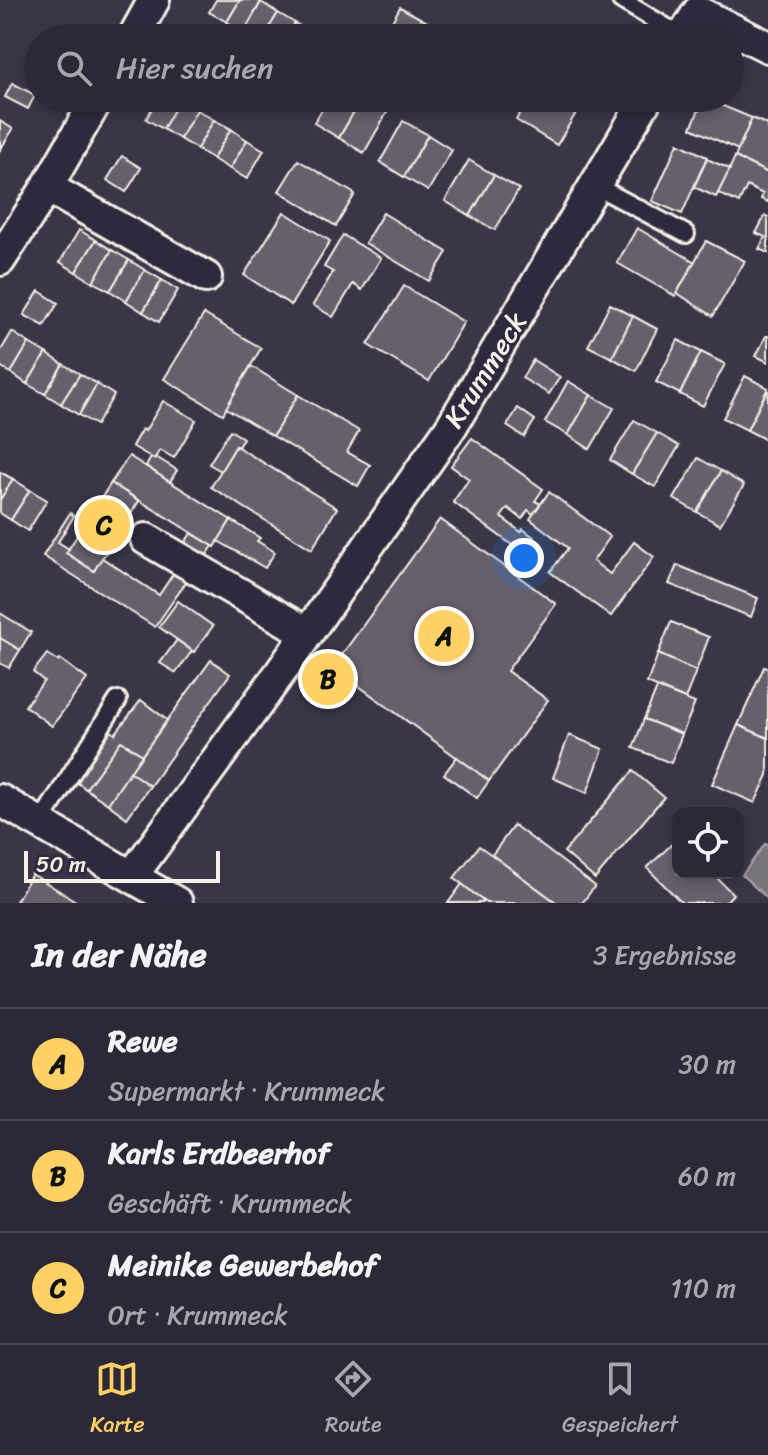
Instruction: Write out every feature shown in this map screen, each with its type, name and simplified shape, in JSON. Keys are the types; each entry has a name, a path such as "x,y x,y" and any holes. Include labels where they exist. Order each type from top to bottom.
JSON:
{"street":[{"path":"141,24 154,0"},
{"path":"690,24 698,12 722,24"},
{"path":"744,35 768,47"},
{"path":"0,260 90,112"},
{"name":"Krummeck","path":"132,876 271,685 457,418 639,112"},
{"path":"47,187 206,277"},
{"path":"146,539 307,633"},
{"path":"0,800 177,903"}],"lane":[{"path":"621,0 661,24"},
{"path":"596,186 686,234"},
{"path":"40,823 118,700"}],"shaded area":[{"path":"765,844 768,845 768,899 744,877 744,872"}],"building":[{"path":"216,0 240,0 227,22 209,12"},
{"path":"240,0 261,2 249,24 227,22"},
{"path":"261,2 278,13 271,24 249,24"},
{"path":"400,7 431,24 391,24"},
{"path":"278,13 295,23 294,24 271,24"},
{"path":"12,83 24,89 24,107 5,97"},
{"path":"150,112 173,112 163,129 146,119"},
{"path":"173,112 196,112 180,139 163,129"},
{"path":"196,112 214,120 197,149 180,139"},
{"path":"321,112 354,112 339,138 314,123"},
{"path":"354,112 387,112 364,153 339,138"},
{"path":"521,112 577,112 557,145 516,120"},
{"path":"698,112 738,112 752,118 738,150 691,128"},
{"path":"752,118 768,125 768,173 735,157"},
{"path":"214,120 231,129 213,159 197,149"},
{"path":"0,121 13,129 0,150"},
{"path":"403,121 428,135 404,177 380,162"},
{"path":"231,129 247,140 230,169 213,159"},
{"path":"428,135 452,150 428,191 404,177"},
{"path":"247,140 264,150 247,179 230,169"},
{"path":"678,143 707,157 682,214 652,201"},
{"path":"122,156 141,168 126,192 107,180"},
{"path":"735,157 768,173 768,202 761,199 763,194 747,186 739,203 718,193"},
{"path":"707,159 730,169 716,197 694,187"},
{"path":"298,160 355,194 336,226 279,191"},
{"path":"469,160 494,175 470,216 445,201"},
{"path":"494,175 519,189 495,230 470,216"},
{"path":"284,212 330,241 291,305 244,275"},
{"path":"383,213 447,252 429,281 365,243"},
{"path":"765,216 768,217 768,253 759,249 765,237 756,233"},
{"path":"637,228 695,262 675,296 617,263"},
{"path":"79,230 96,240 76,272 60,262"},
{"path":"343,235 381,258 362,290 353,284 333,317 313,305 333,272 324,267"},
{"path":"96,240 112,250 93,282 76,272"},
{"path":"706,241 745,261 713,316 677,293"},
{"path":"112,250 129,260 110,291 93,282"},
{"path":"129,260 145,270 126,301 110,291"},
{"path":"145,270 162,280 143,312 126,301"},
{"path":"162,280 178,290 159,322 143,312"},
{"path":"404,286 464,322 429,381 368,345"},
{"path":"39,291 58,303 44,326 24,315"},
{"path":"610,304 633,316 612,358 588,346"},
{"path":"204,314 261,348 223,414 164,379"},
{"path":"633,316 657,329 636,371 612,358"},
{"path":"12,332 29,343 11,373 0,366 0,352"},
{"path":"768,336 768,362 756,356"},
{"path":"678,340 701,352 680,394 656,382"},
{"path":"29,343 46,353 27,384 11,373"},
{"path":"701,352 725,364 703,406 680,394"},
{"path":"46,353 63,364 45,394 27,384"},
{"path":"533,360 560,377 549,394 522,378"},
{"path":"63,364 80,374 61,404 45,394"},
{"path":"251,366 298,395 273,436 226,408"},
{"path":"80,374 97,384 79,415 61,404"},
{"path":"745,376 768,388 747,430 723,418"},
{"path":"568,381 591,395 568,435 545,422"},
{"path":"97,384 114,395 96,425 79,415"},
{"path":"768,389 768,441 747,430"},
{"path":"298,395 359,431 347,452 370,465 358,486 273,436"},
{"path":"591,395 614,408 590,449 568,435"},
{"path":"163,401 196,420 174,458 160,450 154,459 132,446"},
{"path":"518,408 535,420 524,437 507,426"},
{"path":"634,420 657,433 632,474 610,460"},
{"path":"230,430 243,438 221,471 209,464"},
{"path":"657,433 679,446 655,487 632,474"},
{"path":"472,438 543,489 535,501 541,504 533,514 528,510 522,519 508,508 501,517 535,538 523,553 453,502 469,479 451,466"},
{"path":"236,446 337,508 312,549 211,487"},
{"path":"129,456 231,520 215,547 111,483"},
{"path":"156,457 177,470 170,482 146,466 151,458"},
{"path":"698,458 721,471 697,512 674,499"},
{"path":"721,471 744,485 720,525 697,512"},
{"path":"0,472 13,479 0,500"},
{"path":"13,479 30,490 11,520 0,513 0,500"},
{"path":"111,483 139,501 94,571 66,553"},
{"path":"30,490 47,500 28,531 11,520"},
{"path":"549,492 610,537 593,561 610,574 634,542 654,557 611,616 550,572 568,548 530,519"},
{"path":"70,513 74,516 58,542 69,549 66,553 94,571 102,558 159,595 175,571 188,579 155,627 43,556"},
{"path":"440,519 556,604 507,671 548,700 489,781 333,667"},
{"path":"231,520 260,538 257,541 275,552 265,568 218,541"},
{"path":"191,533 213,546 206,556 185,543"},
{"path":"677,565 758,598 751,617 669,584"},
{"path":"178,601 213,626 194,652 159,627"},
{"path":"0,613 31,632 20,650 0,638"},
{"path":"671,622 709,637 696,671 658,654"},
{"path":"0,638 20,650 9,668 0,663"},
{"path":"177,640 192,651 176,673 160,663"},
{"path":"47,654 58,661 60,659 87,679 52,726 25,706 44,681 33,672"},
{"path":"658,654 696,671 685,699 647,683"},
{"path":"211,660 230,674 150,786 130,772"},
{"path":"764,667 768,668 768,738 738,725"},
{"path":"657,688 695,703 682,734 644,719"},
{"path":"141,700 167,720 142,755 121,741 86,789 74,780 111,731 115,734"},
{"path":"644,719 682,734 671,763 633,748"},
{"path":"738,725 768,738 768,775 755,803 712,784"},
{"path":"569,735 603,749 587,793 553,778"},
{"path":"121,741 142,755 108,804 86,789"},
{"path":"457,757 489,781 477,798 444,774"},
{"path":"633,771 664,797 595,879 564,852"},
{"path":"130,772 150,786 127,818 108,804"},
{"path":"514,825 595,886 582,903 557,903 492,855"},
{"path":"672,844 672,879 718,879 733,894 725,903 682,903 647,868"},
{"path":"479,846 557,903 486,903 454,878"},
{"path":"32,874 61,892 79,903 15,903"},
{"path":"462,884 483,901 482,903 448,903"}],"place":[{"name":"Meinike Gewerbehof","path":"104,525"},
{"name":"Rewe","path":"444,636"},
{"name":"Karls Erdbeerhof","path":"328,679"}]}
